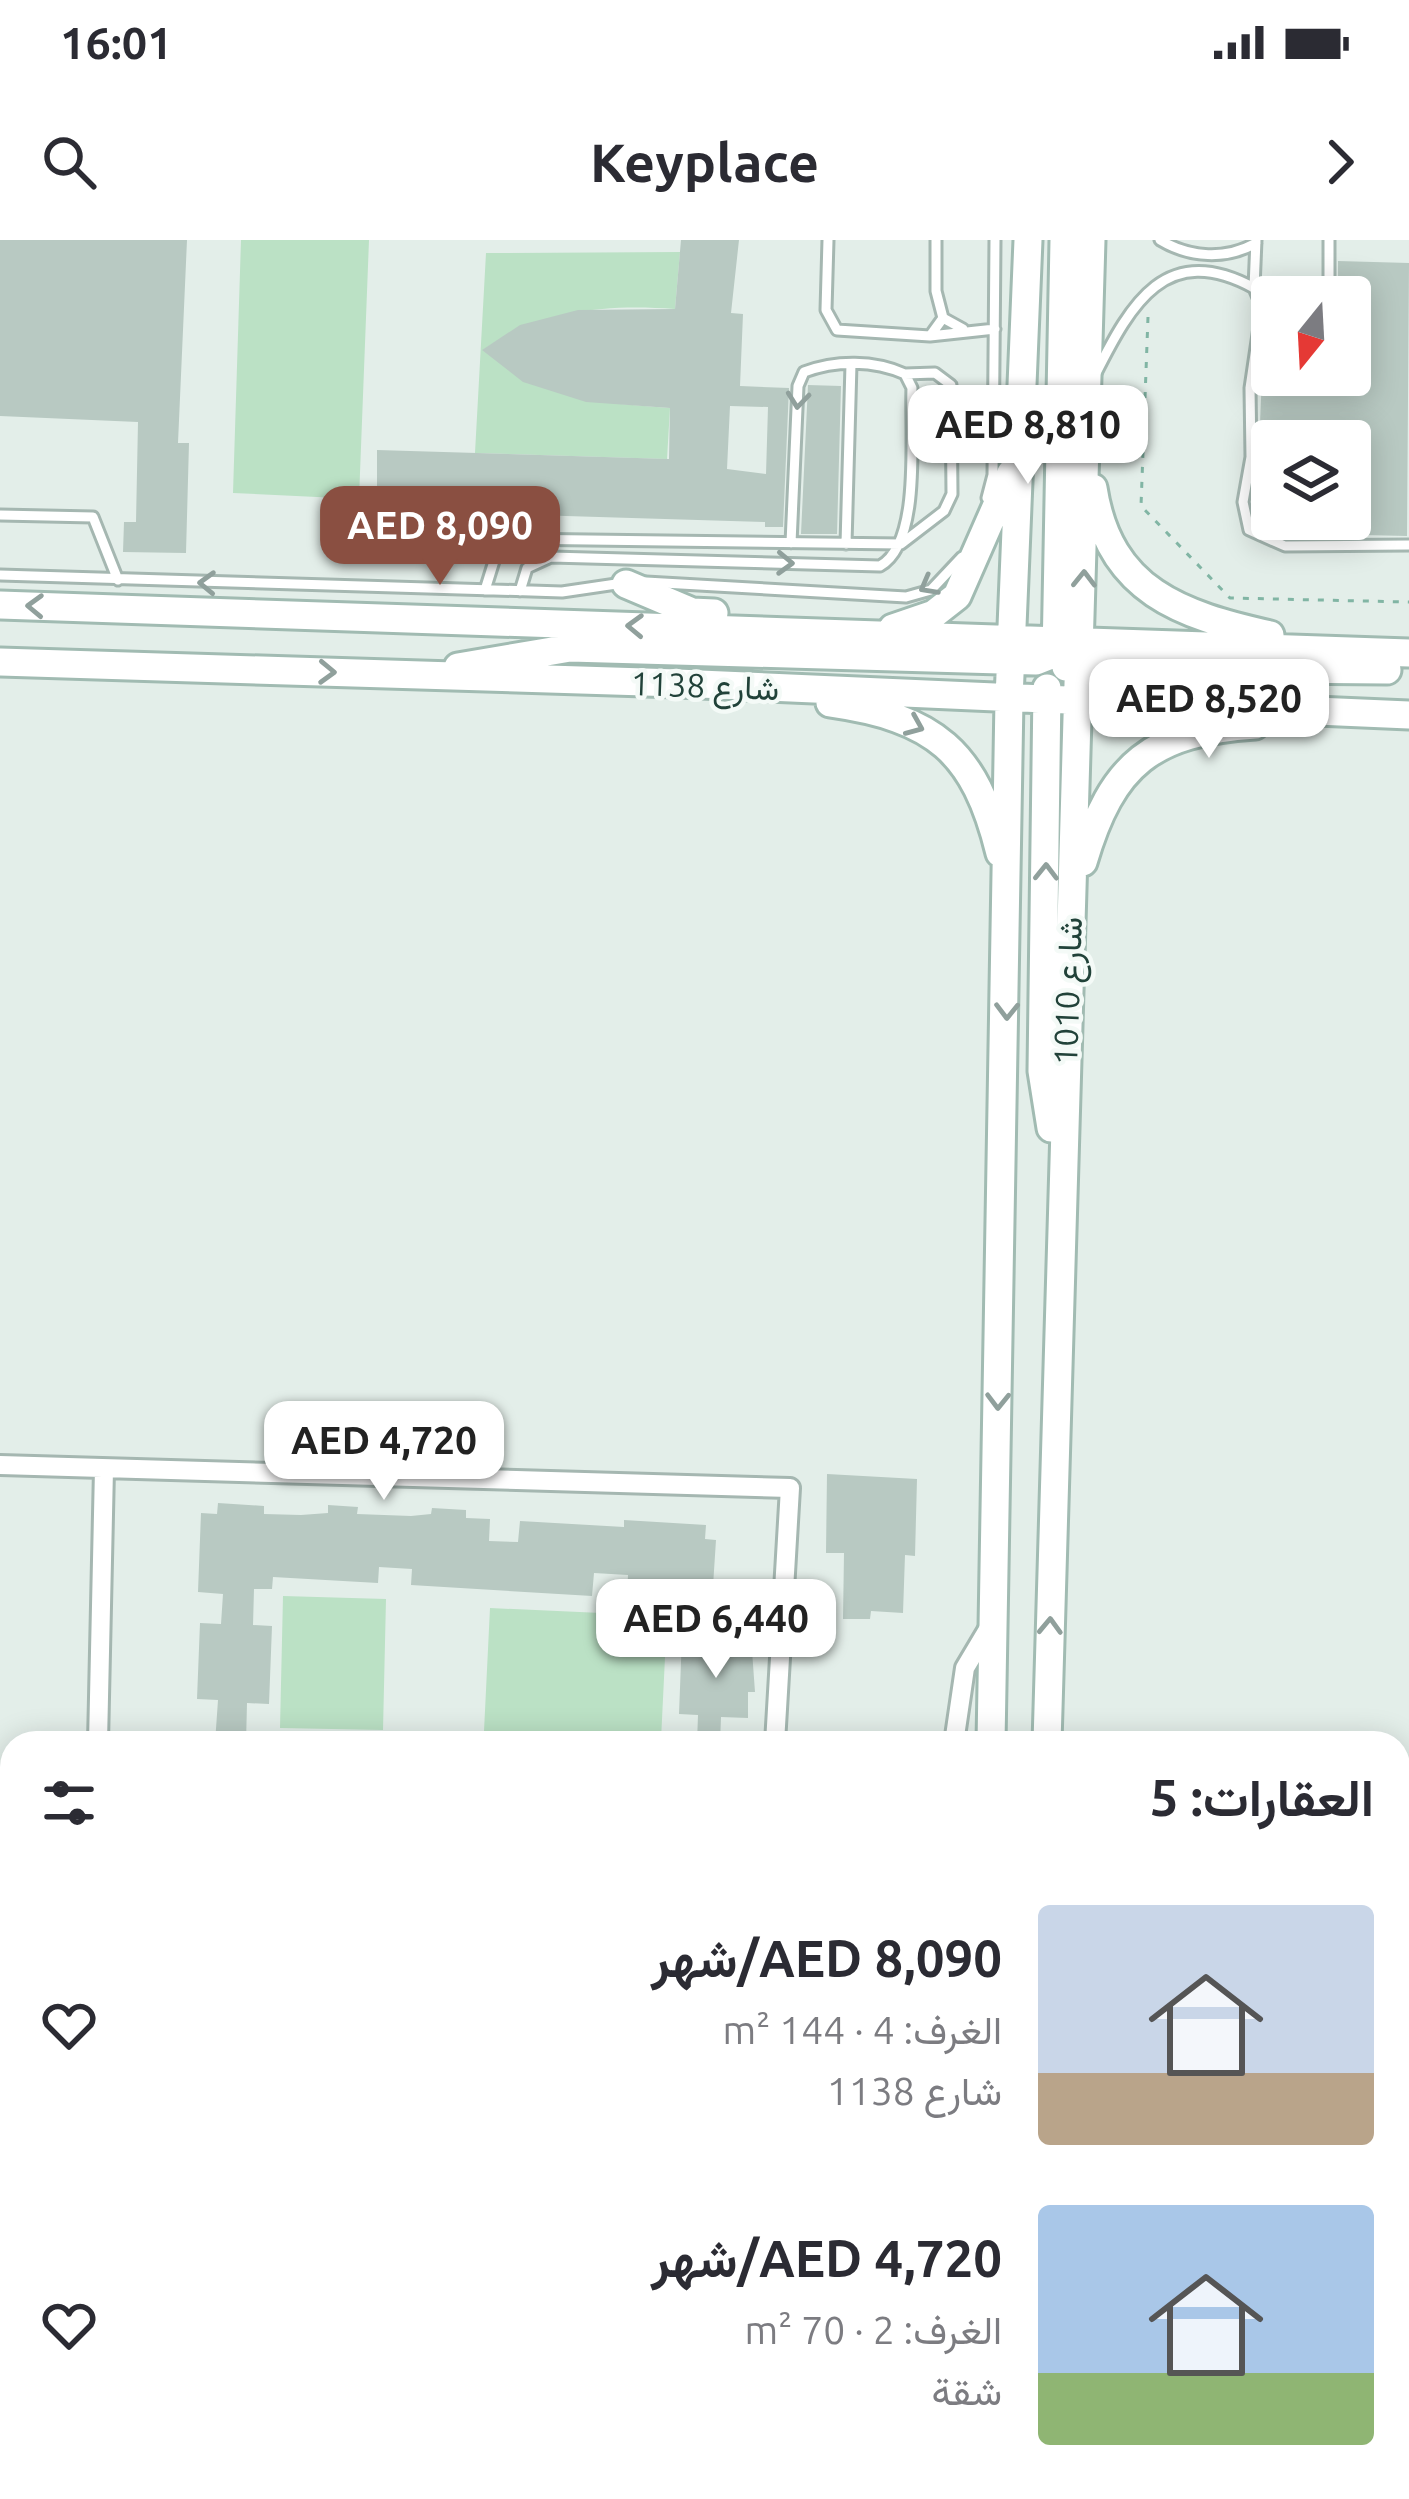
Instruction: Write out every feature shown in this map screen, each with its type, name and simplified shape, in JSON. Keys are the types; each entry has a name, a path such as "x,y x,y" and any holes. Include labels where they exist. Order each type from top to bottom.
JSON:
{"street":[{"name":"شارع 1010","path":"1028,240 1018,458 1049,661"},
{"path":"1062,1198 1042,1071 1049,661 1064,240"},
{"name":"شارع 1010","path":"991,1731 1010,699 1049,661 1087,449 1091,240"},
{"path":"1087,449 1095,499 1114,546 1148,592 1194,618 1339,650"},
{"path":"626,584 692,612 836,617 871,632 934,614 957,596 1018,458"},
{"name":"شارع 1138","path":"0,605 871,632 1049,661 1339,650 1409,653"},
{"path":"430,675 494,657 570,648 1409,671"},
{"path":"1049,661 1080,703 1409,716"},
{"name":"شارع 1138","path":"0,662 677,683 1010,699 1049,661"},
{"path":"677,683 841,705 908,722 936,735 968,766 986,796 1010,894"},
{"name":"شارع 1010","path":"1047,1731 1080,703"},
{"path":"1070,906 1111,786 1151,750 1196,731 1409,716"},
{"path":"0,1465 790,1488 776,1731"},
{"path":"98,1731 104,1469"},
{"name":"شارع 1010","path":"956,1731 965,1668 992,1621"}],"lane":[{"path":"828,240 826,310 836,330 850,335 930,336 995,329"},
{"path":"936,240 936,291 944,318 963,329"},
{"path":"0,575 520,591 626,584 906,597 931,590 962,557 993,475 995,240"},
{"path":"1160,240 1214,255 1237,254 1256,242"},
{"path":"1329,240 1329,276"},
{"path":"1255,276 1256,242"},
{"path":"1088,388 1148,286 1161,275 1206,267 1230,272 1251,286"},
{"path":"930,336 944,318"},
{"path":"520,591 527,568 550,557 880,566 944,512 952,494 951,385 935,373 905,374 887,366 850,364 804,372 798,386 790,543"},
{"path":"846,544 850,364"},
{"path":"902,544 907,524 912,388 905,374"},
{"path":"1251,383 1250,457 1243,502 1249,530 1285,545 1409,545"},
{"path":"0,515 93,517 118,580"},
{"path":"485,590 500,545 511,539 902,544"}],"path":[{"path":"1148,286 1141,506 1230,598 1409,602"}],"green space":[{"path":"241,240 369,240 359,499 233,493"},
{"path":"680,252 675,309 574,313 528,326 483,350 530,379 571,395 670,408 667,459 475,453 486,253"},
{"path":"283,1596 386,1599 383,1730 280,1728"},
{"path":"490,1608 667,1616 661,1731 484,1731"}],"building":[{"path":"0,240 187,240 178,443 189,443 186,553 123,552 124,522 136,522 138,422 0,416"},
{"path":"681,240 739,240 731,313 743,314 740,386 789,388 783,527 765,527 765,522 400,511 398,557 377,557 377,450 669,459 670,408 586,402 523,382 482,350 520,325 578,310 675,309","holes":["730,406 768,407 766,474 727,469"]},
{"path":"1338,261 1409,263 1407,536 1371,535 1371,420 1260,420 1261,396 1371,396 1371,276 1338,276"},
{"path":"808,385 841,386 837,534 801,534"},
{"path":"827,1474 917,1479 915,1556 905,1555 903,1613 871,1611 870,1619 843,1619 844,1553 826,1553"},
{"path":"218,1503 264,1506 264,1514 328,1513 328,1505 358,1507 357,1514 411,1516 431,1514 432,1508 466,1510 466,1518 490,1519 489,1541 518,1542 520,1521 624,1527 624,1520 706,1525 705,1539 716,1540 713,1586 705,1585 704,1599 627,1595 628,1575 594,1573 592,1596 411,1585 412,1569 379,1567 378,1583 273,1577 272,1589 254,1589 253,1625 272,1626 269,1704 247,1703 246,1731 216,1731 218,1700 197,1699 200,1623 221,1624 223,1594 198,1592 201,1513 217,1514"},
{"path":"682,1636 751,1637 755,1692 748,1692 748,1718 721,1717 720,1731 697,1731 698,1715 679,1714"}]}
